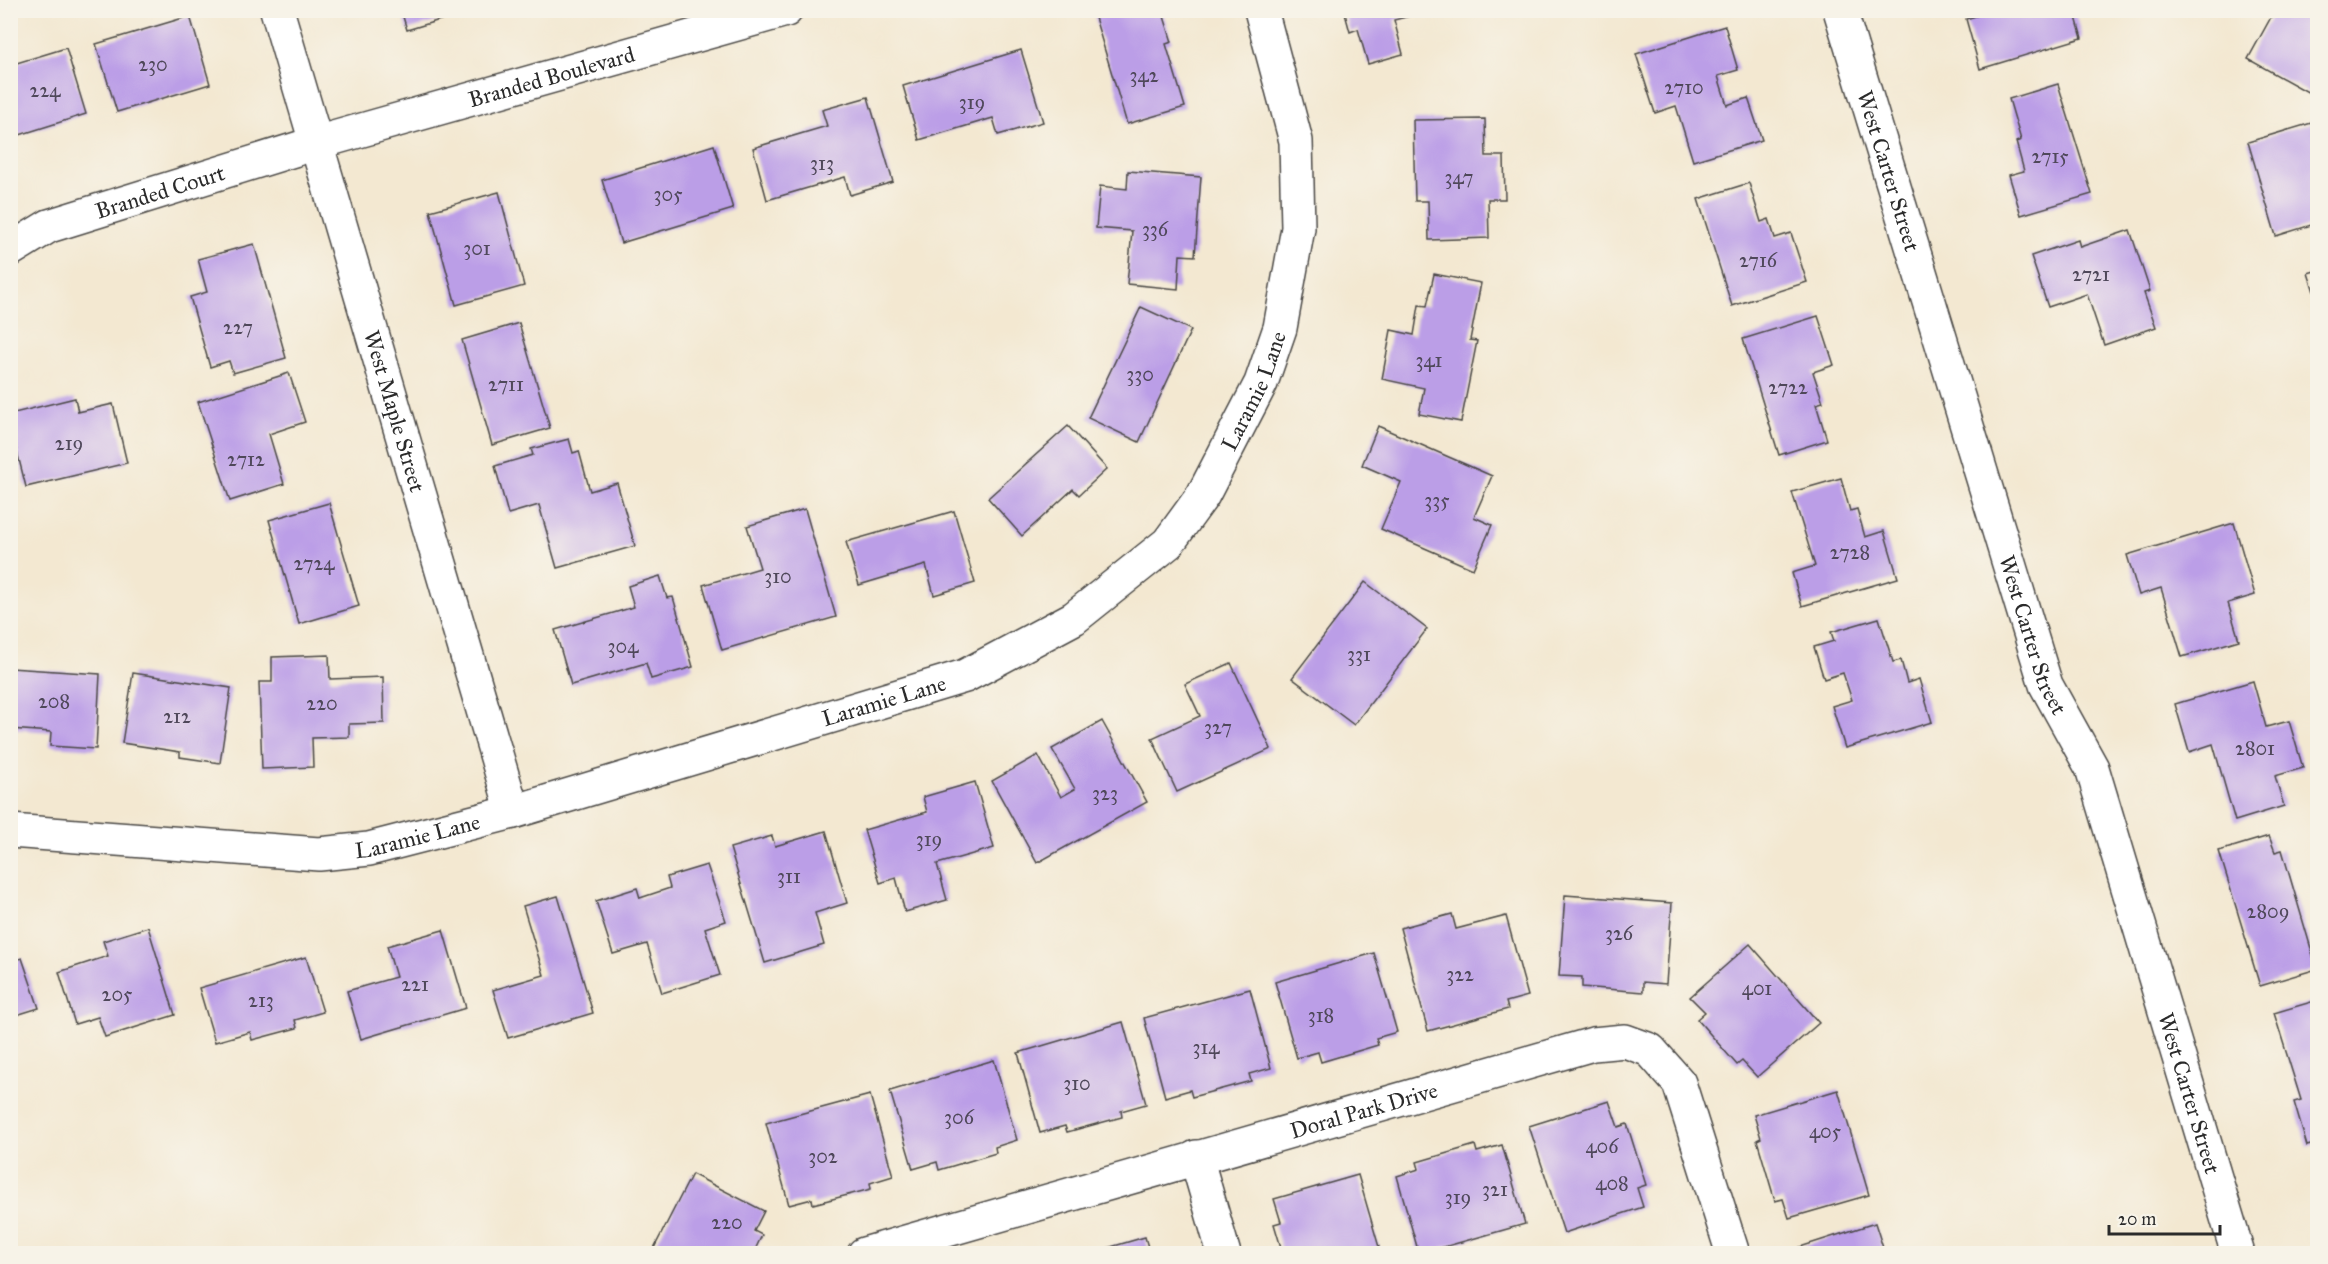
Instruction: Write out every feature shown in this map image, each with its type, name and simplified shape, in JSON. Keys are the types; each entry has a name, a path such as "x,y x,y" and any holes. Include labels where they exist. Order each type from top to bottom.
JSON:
{"street":[{"name":"West Maple Street","path":"277,10 513,812"},
{"name":"Branded Boulevard","path":"316,143 786,10"},
{"name":"Laramie Lane","path":"10,831 319,854 369,849 513,812 965,676 1074,618 1168,543 1203,495 1261,383 1280,328 1298,228 1296,141 1262,10"},
{"name":"West Carter Street","path":"1840,10 2046,685 2092,768 2238,1254"},
{"name":"Branded Court","path":"10,250 50,226 316,143"},
{"name":"Doral Park Drive","path":"864,1254 1593,1044 1625,1041 1650,1050 1679,1083 1733,1254"},
{"path":"1196,1157 1224,1254"}],"building":[{"path":"401,10 462,10 463,13 407,30"},
{"path":"1162,10 1172,42 1166,44 1185,107 1127,124 1093,11"},
{"path":"1344,10 1413,10 1414,15 1394,20 1403,54 1368,64 1358,29 1350,32"},
{"path":"1995,10 2074,10 2082,38 1980,69 1966,19"},
{"path":"2275,10 2318,10 2318,87 2313,95 2248,59"},
{"path":"190,16 210,84 117,112 96,44"},
{"path":"1725,26 1738,70 1718,76 1727,105 1748,98 1762,140 1693,161 1676,106 1655,113 1636,54"},
{"path":"66,48 86,114 10,138 10,65"},
{"path":"1021,50 1043,122 998,135 993,118 919,140 903,86"},
{"path":"2058,84 2092,194 2021,215 2009,175 2024,171 2016,142 2021,140 2009,99"},
{"path":"868,97 893,182 850,195 845,177 767,200 753,148 827,126 822,110"},
{"path":"1485,119 1486,156 1504,156 1505,199 1488,199 1489,238 1429,240 1428,201 1415,201 1413,120"},
{"path":"2318,121 2318,185 2312,187 2318,205 2318,223 2276,236 2248,142"},
{"path":"714,145 733,209 621,243 602,180"},
{"path":"1128,171 1201,177 1195,256 1180,255 1178,289 1127,284 1132,231 1096,228 1100,186 1127,189"},
{"path":"1749,183 1761,222 1769,219 1775,238 1791,233 1807,282 1732,306 1698,199"},
{"path":"499,192 524,286 456,305 430,211"},
{"path":"2130,230 2150,291 2144,293 2156,327 2104,345 2087,294 2048,307 2031,256 2078,240 2080,247"},
{"path":"254,244 286,358 233,373 229,361 210,367 190,297 207,292 198,259"},
{"path":"2318,270 2318,301 2317,301 2308,273"},
{"path":"1434,274 1481,283 1470,340 1477,341 1461,422 1419,414 1424,388 1382,379 1391,330 1414,335 1419,305 1427,306"},
{"path":"1141,307 1191,330 1139,442 1088,418"},
{"path":"1818,316 1834,365 1813,372 1823,402 1816,404 1827,440 1779,455 1743,339"},
{"path":"519,323 550,428 492,445 462,340"},
{"path":"289,373 305,422 269,434 284,484 230,501 198,402"},
{"path":"75,398 78,412 113,404 127,463 26,487 10,424 10,414"},
{"path":"1068,426 1107,469 1079,495 1073,489 1022,536 988,498"},
{"path":"1378,426 1492,476 1474,517 1492,525 1473,569 1381,529 1401,482 1362,465"},
{"path":"569,439 573,453 579,451 590,491 617,483 635,546 557,568 539,505 508,514 495,466 533,455 531,449"},
{"path":"1841,478 1850,511 1857,509 1865,537 1884,531 1898,578 1802,606 1792,573 1815,566 1792,492"},
{"path":"329,503 359,606 299,624 269,520"},
{"path":"805,509 836,617 722,650 703,585 760,568 747,526"},
{"path":"954,511 975,583 934,595 926,565 859,585 846,542"},
{"path":"2234,523 2255,595 2228,603 2239,640 2182,657 2161,588 2139,595 2127,555"},
{"path":"660,576 667,598 673,597 693,667 651,679 646,663 571,685 555,630 634,607 628,586"},
{"path":"1365,582 1427,629 1354,725 1292,678"},
{"path":"1879,618 1893,662 1901,660 1907,683 1919,679 1932,722 1845,748 1832,706 1852,700 1843,673 1824,679 1814,647 1834,641 1831,632"},
{"path":"329,655 330,679 383,677 384,723 349,724 349,737 312,738 313,767 262,769 259,682 272,682 272,657"},
{"path":"1231,663 1271,749 1177,792 1152,738 1200,716 1185,684"},
{"path":"10,668 100,674 96,749 50,746 51,732 10,729"},
{"path":"133,673 231,688 220,763 180,757 180,752 122,743"},
{"path":"2253,681 2266,727 2289,721 2303,768 2275,776 2284,806 2235,821 2213,744 2189,752 2175,704"},
{"path":"1102,721 1147,802 1037,863 992,781 1038,755 1061,797 1075,789 1052,749"},
{"path":"975,782 994,848 937,864 947,900 905,912 896,878 880,883 864,830 927,812 923,797"},
{"path":"826,831 847,903 815,913 824,945 765,963 730,848 772,836 775,846"},
{"path":"2269,836 2275,852 2282,850 2317,969 2260,986 2219,851"},
{"path":"707,865 726,921 705,928 720,975 662,993 647,944 613,954 596,901 637,888 640,898 670,888 667,877"},
{"path":"1565,895 1672,903 1666,984 1643,982 1643,992 1582,987 1582,977 1559,976"},
{"path":"558,896 593,1013 508,1038 493,990 544,975 523,906"},
{"path":"1452,914 1456,929 1506,916 1528,996 1506,1002 1508,1009 1428,1031 1400,928"},
{"path":"148,927 175,1015 105,1037 98,1017 75,1024 59,972 108,956 103,941"},
{"path":"443,930 466,1008 361,1039 347,991 396,977 387,946"},
{"path":"1750,944 1819,1023 1757,1077 1742,1061 1737,1065 1697,1019 1705,1012 1690,997"},
{"path":"1374,953 1397,1032 1376,1038 1378,1045 1321,1062 1318,1052 1297,1058 1275,982"},
{"path":"306,957 323,1012 295,1020 297,1028 252,1040 250,1032 215,1042 199,988"},
{"path":"22,958 39,1008 10,1017 10,962"},
{"path":"1250,989 1271,1068 1249,1074 1251,1081 1192,1097 1190,1090 1165,1097 1144,1018"},
{"path":"2318,1000 2318,1143 2307,1146 2294,1102 2301,1100 2274,1013"},
{"path":"1123,1022 1146,1104 1121,1111 1122,1117 1067,1132 1065,1126 1040,1133 1018,1053"},
{"path":"994,1060 1017,1140 995,1147 996,1153 939,1170 937,1162 913,1169 890,1091"},
{"path":"1838,1090 1869,1195 1789,1218 1783,1199 1775,1201 1757,1140 1761,1138 1754,1115"},
{"path":"870,1095 893,1176 870,1183 871,1189 813,1204 812,1199 789,1205 766,1123"},
{"path":"1609,1101 1618,1127 1627,1124 1646,1185 1637,1188 1643,1207 1564,1233 1529,1126"},
{"path":"1475,1145 1477,1152 1502,1145 1525,1224 1419,1254 1397,1176 1419,1169 1417,1162"},
{"path":"692,1174 764,1211 754,1231 762,1235 753,1254 651,1254"},
{"path":"1358,1175 1381,1254 1283,1254 1274,1224 1281,1222 1274,1199"},
{"path":"1875,1223 1885,1254 1801,1254 1800,1247"},
{"path":"1145,1237 1150,1254 1090,1254 1090,1253"}]}
